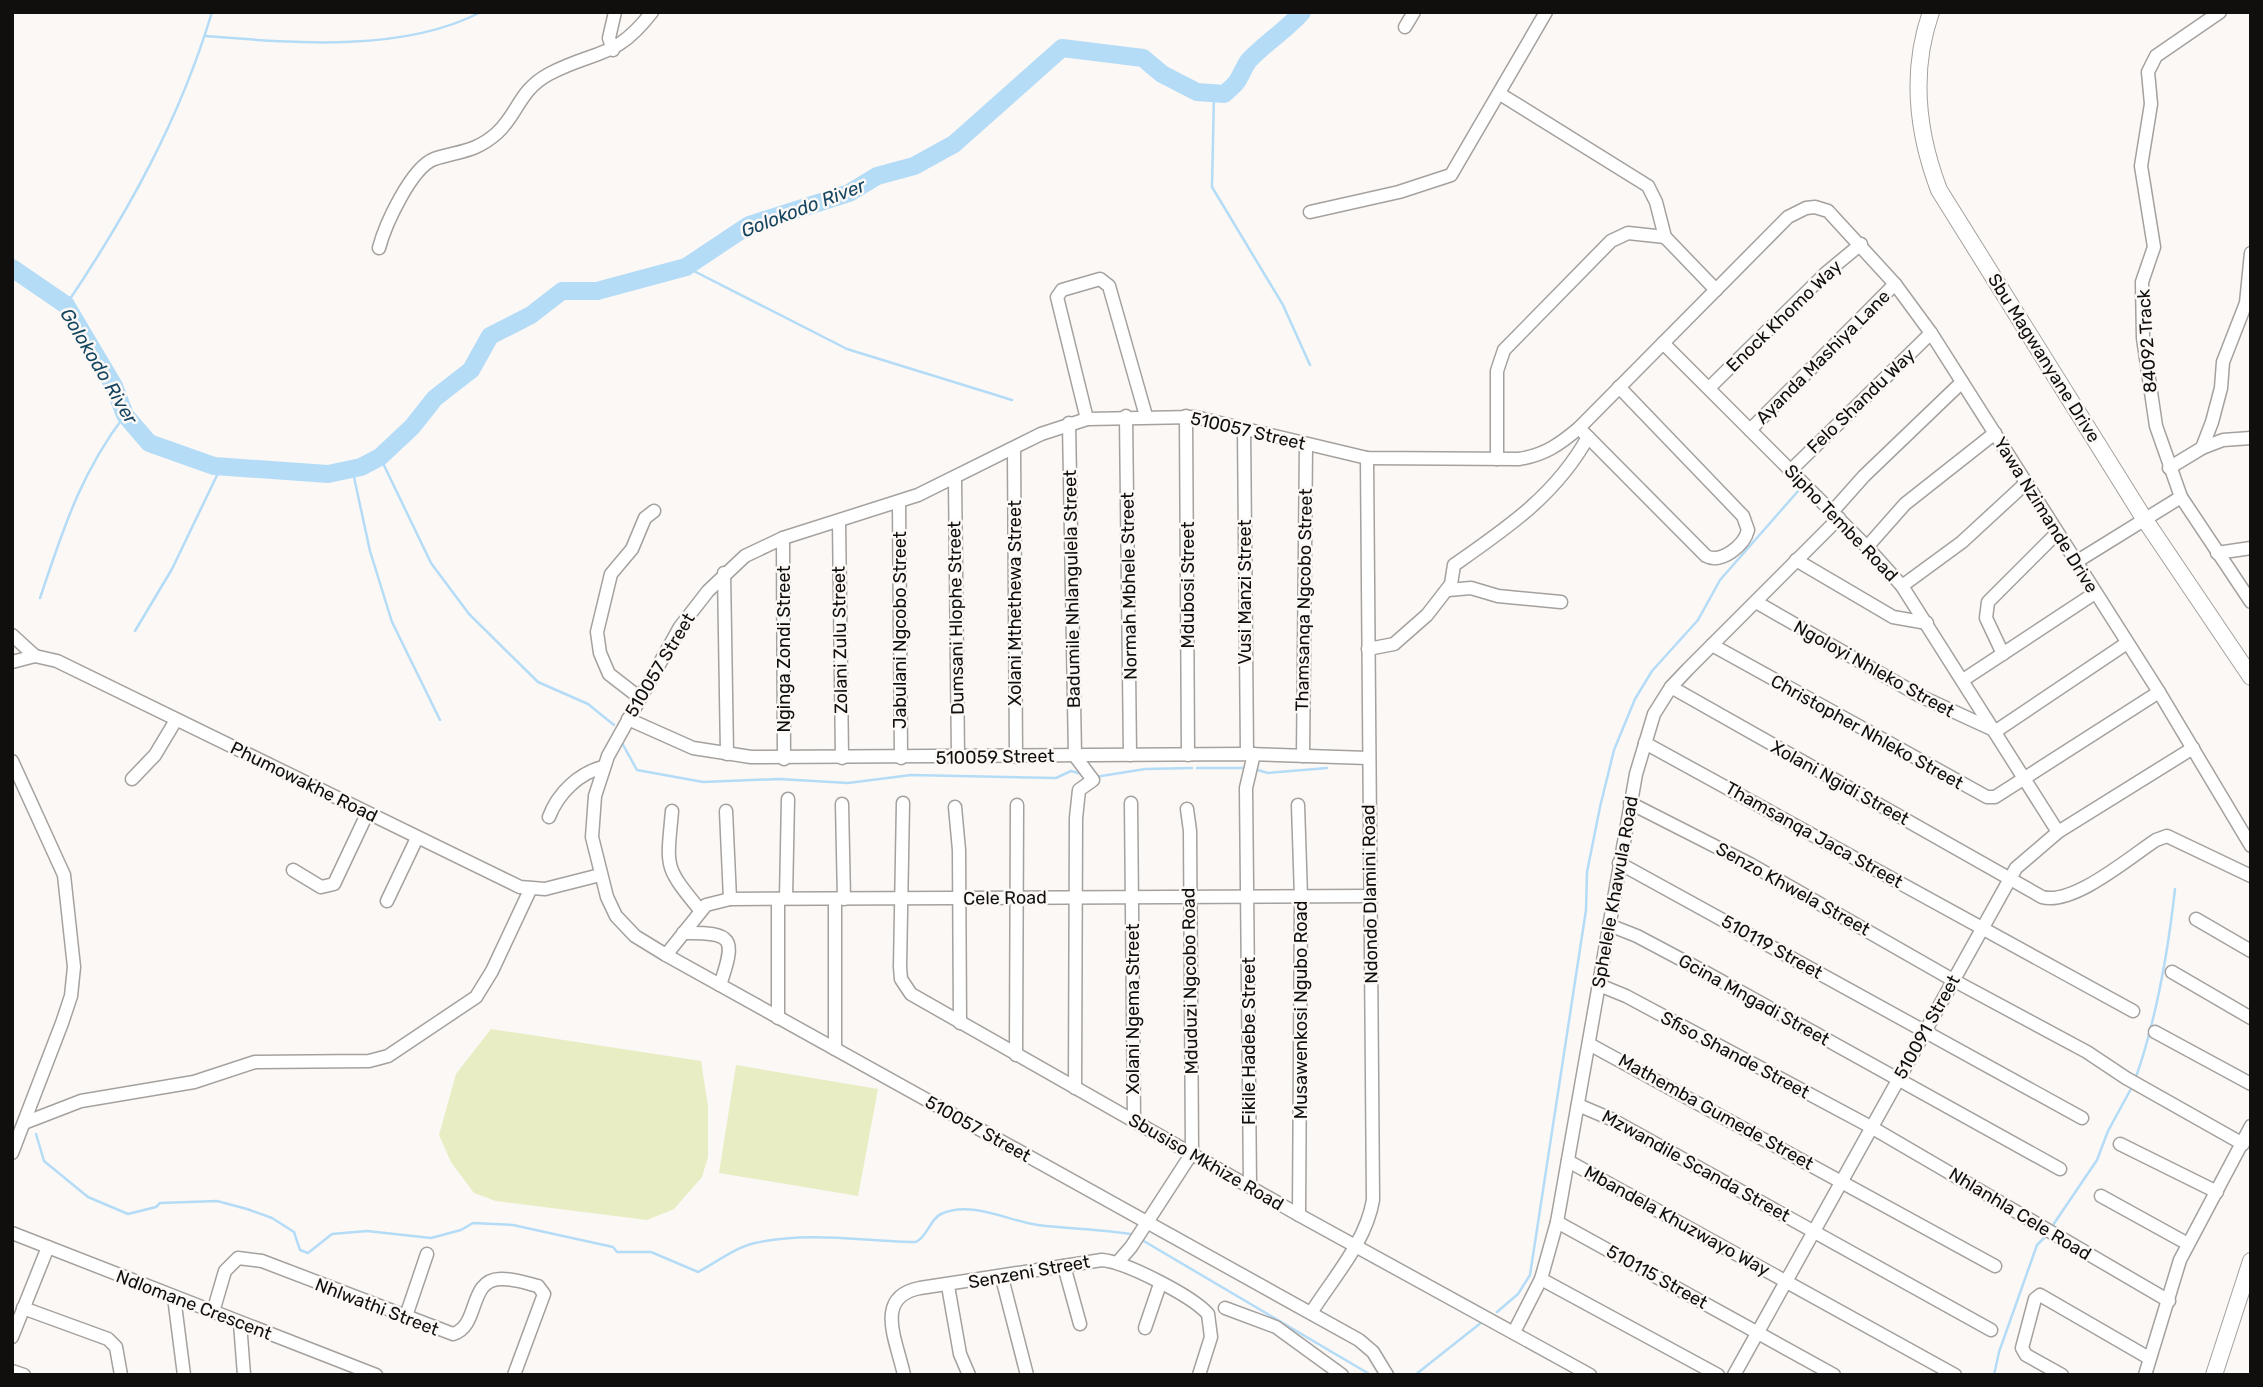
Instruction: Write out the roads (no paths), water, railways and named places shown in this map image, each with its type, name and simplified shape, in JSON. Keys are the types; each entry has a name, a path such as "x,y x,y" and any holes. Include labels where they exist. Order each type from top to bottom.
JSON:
{"main road":[{"name":"Sbu Magwanyane Drive","path":"1931,12 1919,63 1918,109 1923,142 1939,190 2145,520 2251,677"},
{"path":"2214,1375 2251,1261"}],"street":[{"path":"613,50 609,37 615,12"},
{"path":"379,248 391,215 426,164 436,159 467,153 483,143 505,123 521,96 548,75 613,50 633,36 652,12"},
{"path":"1405,27 1414,12"},
{"path":"1310,212 1399,192 1451,175 1546,12"},
{"name":"84092 Track","path":"2220,12 2155,56 2148,72 2151,115 2141,166 2154,247 2142,282 2143,326 2152,404 2169,468 2181,497 2251,602"},
{"path":"1500,94 1648,186 1656,202 1665,237 1716,290"},
{"name":"Yawa Nzimande Drive","path":"1815,207 1828,211 1861,244 1931,332 2159,692 2251,846"},
{"name":"510057 Street","path":"1387,1375 1367,1346 1311,1313 635,936 625,927 607,897 600,875 592,815 603,767 680,627 724,573 745,556 783,538 899,502 955,480 1069,423 1087,419 1186,416 1367,458 1497,459 1542,454 1583,432 1619,387 1788,218 1797,211 1815,207"},
{"path":"1497,459 1497,371 1504,349 1611,241 1628,233 1665,237"},
{"name":"Enock Khomo Way","path":"1709,388 1806,292 1861,244"},
{"path":"2202,448 2216,409 2223,362 2246,303 2251,253"},
{"path":"1087,419 1057,297 1062,290 1100,279 1109,286 1146,416"},
{"name":"Ayanda Mashiya Lane","path":"1750,430 1895,284"},
{"name":"Felo Shandu Way","path":"1791,470 1931,332"},
{"name":"Sipho Tembe Road","path":"1663,343 1867,547 1902,586 2058,832"},
{"name":"Sphelele Khawula Road","path":"1514,1332 1541,1279 1557,1222 1630,803 1654,714 1671,687 1797,560 1864,476 1962,382"},
{"path":"1368,649 1390,646 1402,638 1448,590 1453,579 1454,565 1488,543 1557,484 1583,432 1709,559 1729,552 1747,536 1742,516 1619,387"},
{"name":"Normah Mbhele Street","path":"1126,416 1130,755"},
{"name":"Mdubosi Street","path":"1186,416 1188,755"},
{"name":"Badumile Nhlangulela Street","path":"1069,423 1075,756"},
{"name":"Vusi Manzi Street","path":"1244,429 1250,754"},
{"path":"1867,547 1905,504 1995,433"},
{"path":"2169,468 2202,448 2223,440 2251,438"},
{"name":"Thamsanqa Ngcobo Street","path":"1303,756 1306,445"},
{"name":"Xolani Mthethewa Street","path":"1014,449 1016,757"},
{"name":"Ndondo Dlamini Road","path":"1311,1313 1356,1243 1369,1218 1373,1200 1367,458"},
{"name":"Dumsani Hlophe Street","path":"955,480 958,757"},
{"path":"1902,586 1962,542 2026,483"},
{"path":"2076,562 2181,497"},
{"name":"Jabulani Ngcobo Street","path":"899,502 901,758"},
{"path":"640,698 609,674 600,653 597,632 611,574 632,549 645,518 654,511"},
{"name":"Zolani Zulu Street","path":"839,521 842,758"},
{"path":"2003,654 1986,618 1988,602 2057,533"},
{"name":"Nginga Zondi Street","path":"783,538 784,759"},
{"path":"2217,552 2251,548"},
{"path":"1797,560 1893,617 1927,623"},
{"path":"724,573 727,754"},
{"path":"1448,590 1465,587 1497,596 1561,602"},
{"path":"1963,680 2095,593"},
{"name":"Ngoloyi Nhleko Street","path":"1756,602 1920,696 1996,731"},
{"path":"12,635 35,656"},
{"path":"1996,731 2127,643"},
{"name":"Christopher Nhleko Street","path":"1712,645 1980,796 1995,797 2159,692"},
{"path":"12,662 35,656"},
{"name":"Phumowakhe Road","path":"35,656 57,662 511,884 530,890 545,890 600,875"},
{"name":"Xolani Ngidi Street","path":"1671,687 2042,897 2066,897 2156,840 2167,836 2200,849 2251,876"},
{"name":"510059 Street","path":"628,719 679,743 727,754 784,759 1250,754 1368,758"},
{"path":"132,779 155,755 176,720"},
{"name":"Thamsanqa Jaca Street","path":"1645,743 2133,1011"},
{"name":"510091 Street","path":"1734,1375 2010,877 2032,851 2058,832 2193,748"},
{"path":"1247,896 1247,788 1250,754"},
{"path":"1075,756 1093,780 1079,790 1075,1088"},
{"path":"12,761 64,875 74,967 62,1023 12,1153"},
{"path":"549,817 575,781 586,772 603,767"},
{"path":"778,1017 788,799"},
{"path":"903,803 903,899"},
{"path":"1131,803 1133,897"},
{"name":"Senzo Khwela Street","path":"1630,803 1750,864 1953,981 2087,1052 2243,1144"},
{"path":"835,1049 842,804"},
{"name":"Musawenkosi Ngubo Road","path":"1298,804 1301,897 1299,1215"},
{"path":"1016,1055 1017,805"},
{"path":"955,807 960,898 960,1023"},
{"name":"Mduduzi Ngcobo Road","path":"1187,809 1190,831 1192,1153"},
{"path":"666,955 701,910 675,880 668,866 672,811"},
{"path":"726,811 730,899"},
{"path":"293,870 321,887 334,884 368,814"},
{"path":"387,901 417,838"},
{"name":"510119 Street","path":"1619,863 2082,1118"},
{"path":"24,1124 81,1101 194,1082 255,1062 369,1061 387,1056 476,997 492,971 530,890"},
{"name":"Fikile Hadebe Street","path":"1247,896 1250,1185"},
{"name":"Cele Road","path":"701,910 710,903 730,899 1370,896"},
{"name":"Xolani Ngema Street","path":"1133,897 1134,1121"},
{"name":"Sbusiso Mkhize Road","path":"903,899 900,967 904,987 920,1001 1299,1215 1356,1243 1590,1375"},
{"path":"2196,919 2251,951"},
{"name":"Gcina Mngadi Street","path":"1609,925 1637,936 1703,971 2060,1168"},
{"path":"683,933 718,933 727,938 731,947 720,985"},
{"path":"2172,972 2251,1018"},
{"name":"Sfiso Shande Street","path":"1599,985 1626,996 1871,1127"},
{"path":"2155,1032 2251,1084"},
{"name":"Mathemba Gumede Street","path":"1589,1044 1996,1266"},
{"name":"Mzwandile Scanda Street","path":"1578,1105 1611,1119 1991,1330"},
{"path":"2145,1375 2173,1281 2188,1244 2251,1126"},
{"name":"Nhlanhla Cele Road","path":"1871,1127 2169,1301"},
{"path":"2120,1144 2217,1192"},
{"path":"1118,1262 1192,1153"},
{"name":"Mbandela Khuzwayo Way","path":"1568,1161 1955,1375"},
{"path":"2101,1196 2188,1244"},
{"name":"510115 Street","path":"1557,1222 1834,1375"},
{"name":"Ndlomane Crescent","path":"12,1233 376,1375"},
{"path":"12,1337 48,1247"},
{"path":"406,1316 427,1254"},
{"name":"Nhlwathi Street","path":"213,1312 228,1265 237,1258 244,1257 262,1261 453,1334 467,1324 481,1288 491,1280 506,1279 541,1287 544,1294 514,1375"},
{"name":"Senzeni Street","path":"904,1375 891,1312 893,1301 913,1290 1002,1278 1091,1261 1118,1262 1194,1301 1208,1314 1211,1337 1199,1375"},
{"path":"1064,1266 1080,1324"},
{"path":"1002,1278 1027,1375"},
{"path":"1541,1279 1718,1375"},
{"path":"1145,1328 1160,1284"},
{"path":"947,1286 960,1354 969,1375"},
{"path":"2062,1375 2026,1355 2022,1348 2035,1299 2040,1294 2149,1358"},
{"path":"174,1297 184,1375"},
{"path":"23,1308 108,1339 117,1347 121,1375"},
{"path":"1225,1308 1276,1327 1342,1375"},
{"path":"240,1323 244,1375"},
{"path":"12,1371 24,1375"}],"waterway":[{"path":"66,305 131,200 150,164 184,90 212,12"},
{"path":"206,36 310,42 382,39 417,34 450,25 481,12"},
{"name":"Golokodo River","path":"12,268 66,305 114,386 125,415 149,443 214,466 328,474 361,467 380,457 412,427 435,398 471,370 490,336 531,315 562,291 597,291 686,267 749,225 849,193 877,176 914,166 954,144 1062,48 1143,58 1162,74 1197,92 1224,94 1237,82 1251,58 1302,12"},
{"path":"1214,94 1212,187 1283,305 1310,365"},
{"path":"686,267 847,349 1012,400"},
{"path":"40,598 84,481 125,415"},
{"path":"380,457 431,563 469,614 538,682 588,704 614,725"},
{"path":"135,631 172,569 221,467"},
{"path":"352,468 370,551 392,622 440,720"},
{"path":"1497,1312 1518,1294 1530,1275 1586,910 1587,872 1614,750 1635,699 1652,671 1698,620 1720,580 1799,490"},
{"path":"622,743 637,770 703,782 779,779 848,783 911,775 1056,778 1071,771 1082,774"},
{"path":"1095,777 1145,769 1192,768"},
{"path":"1197,768 1246,768"},
{"path":"1254,769 1268,773 1327,768"},
{"path":"2136,1077 2161,984 2175,889"},
{"path":"2053,1225 2097,1160 2108,1131 2132,1087"},
{"path":"36,1134 44,1161 88,1197 128,1214 156,1207 160,1203 217,1201 272,1218 294,1232 300,1250 308,1253 332,1234 367,1231 431,1238 461,1230 473,1223 513,1225 613,1247 617,1252 651,1252 698,1272 740,1248 775,1239 815,1237 916,1242 937,1216 965,1209 1038,1225 1130,1234"},
{"path":"1994,1375 1999,1352 2037,1245 2047,1235"},
{"path":"1142,1240 1371,1375"},
{"path":"1415,1375 1482,1322"}]}
